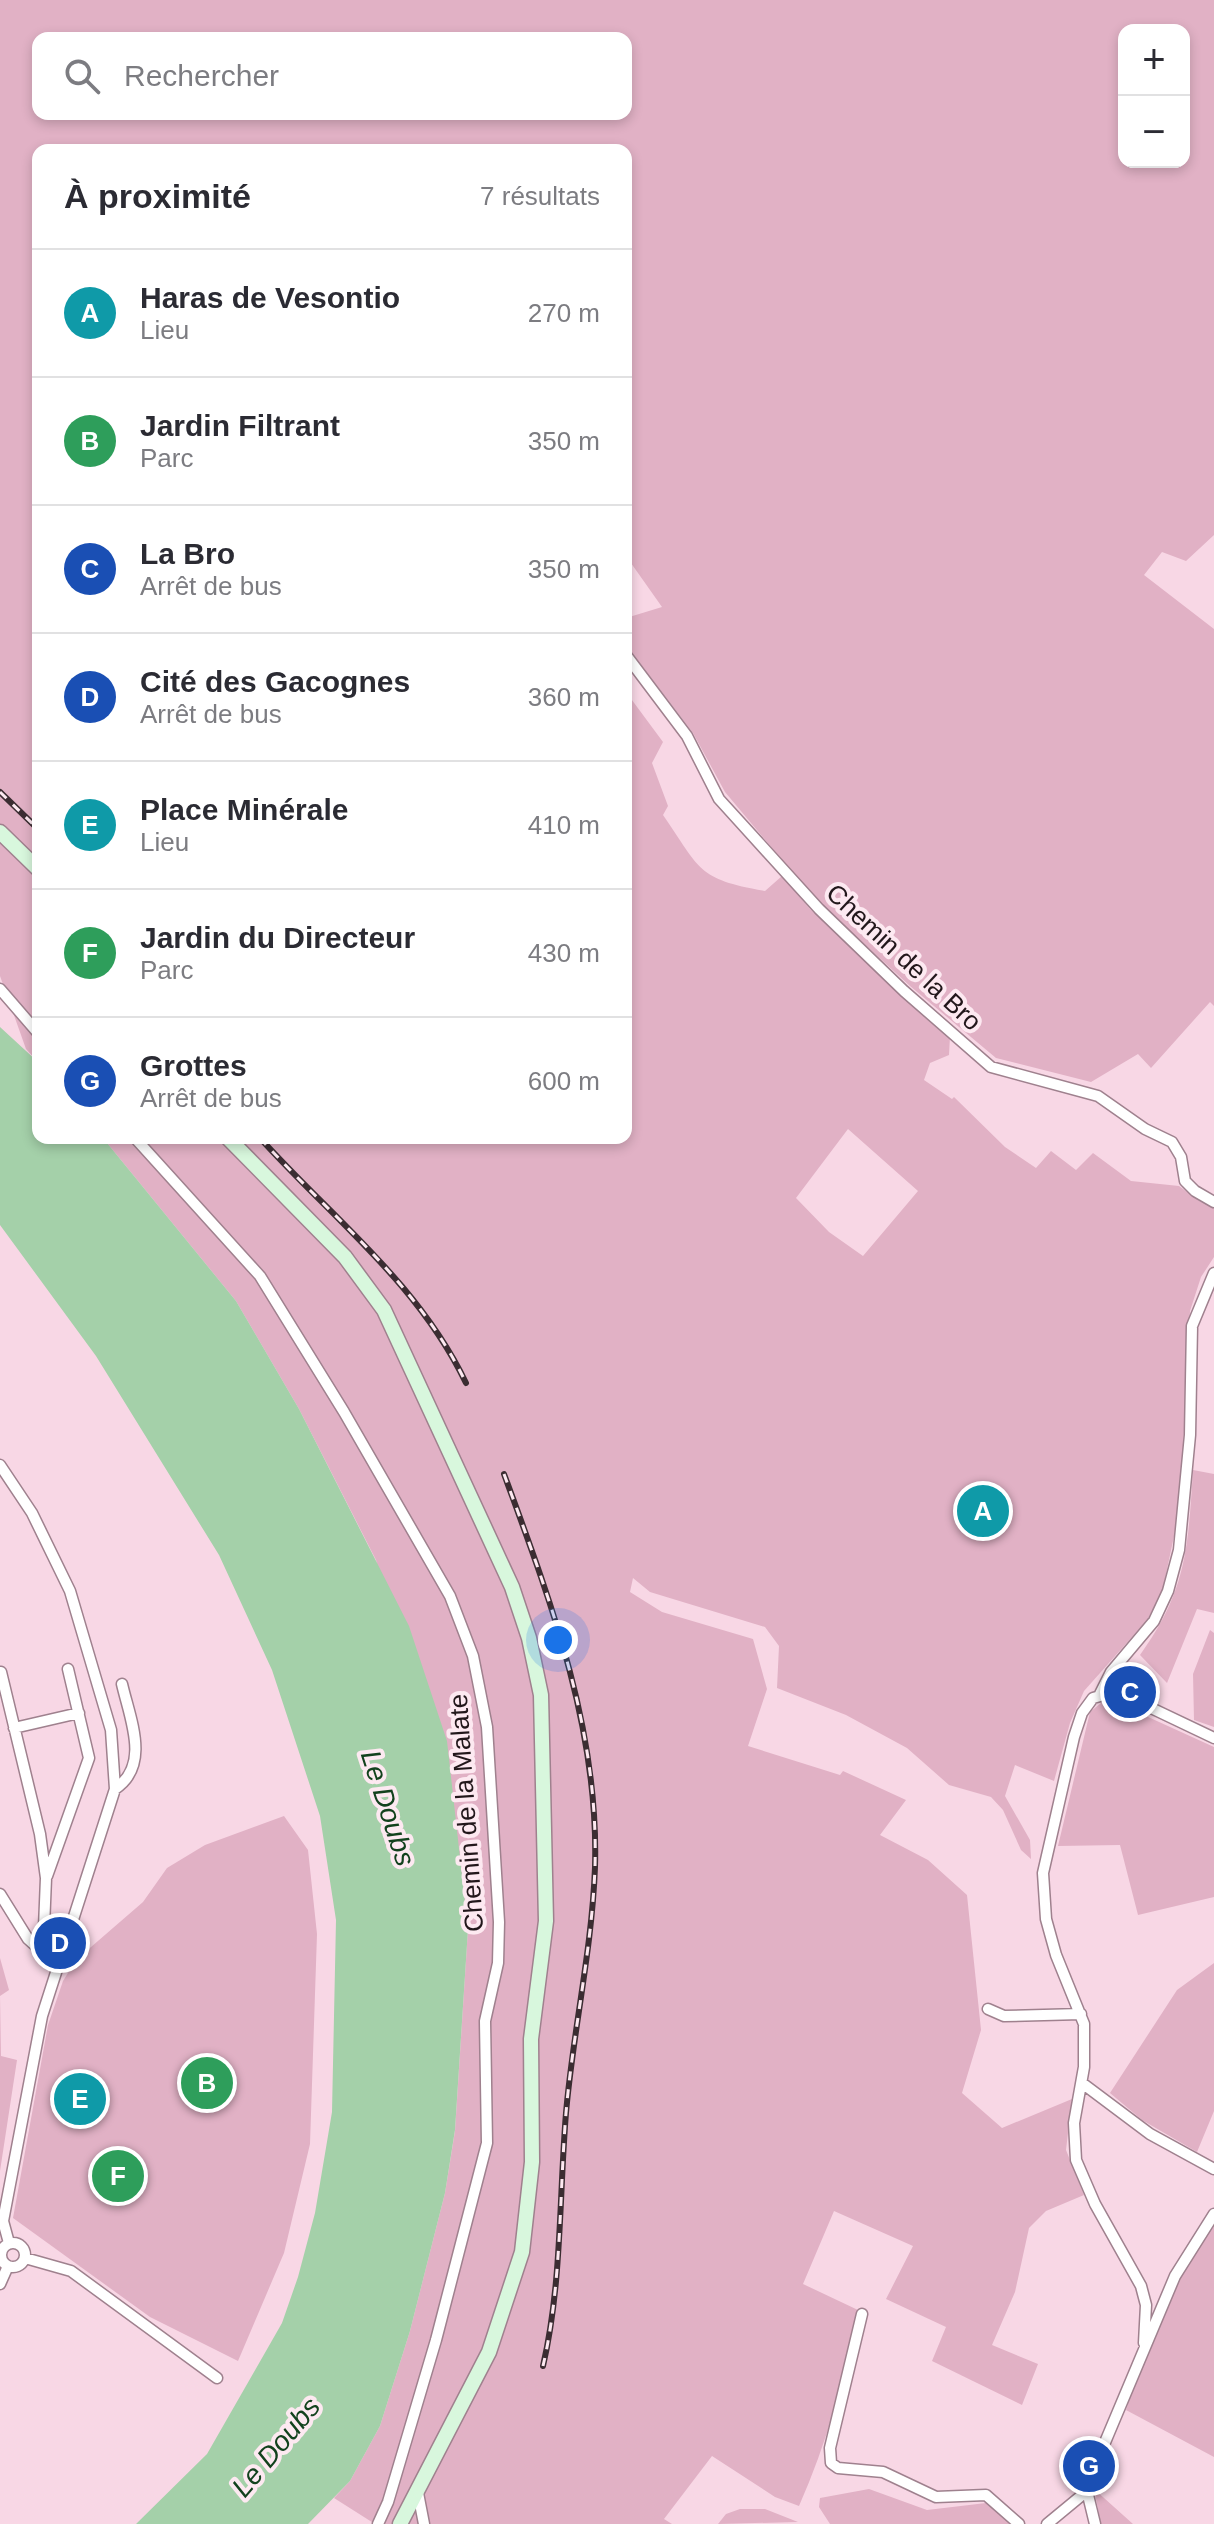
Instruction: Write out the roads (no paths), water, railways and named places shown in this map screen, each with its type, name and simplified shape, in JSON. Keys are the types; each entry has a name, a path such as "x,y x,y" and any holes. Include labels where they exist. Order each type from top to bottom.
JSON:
{"main road":[{"path":"0,832 32,863"},
{"path":"234,1144 345,1257 384,1310 512,1587 529,1638 541,1695 546,1921 531,2039 532,2162 525,2229 509,2299 489,2352 400,2524"}],"street":[{"name":"Chemin de la Bro","path":"632,663 687,736 719,799 819,909 904,991 991,1067 1098,1096 1134,1123 1172,1142 1181,1157 1185,1181 1214,1202"},
{"path":"0,989 32,1026"},
{"name":"Chemin de la Malate","path":"140,1144 260,1276 344,1412 450,1596 473,1656 487,1727 499,1922 498,1963 485,2021 487,2143 436,2340 388,2502 378,2524"},
{"path":"1144,2343 1146,2305 1141,2286 1095,2204 1076,2160 1074,2123 1086,2046 1081,2014 1056,1955 1046,1919 1042,1879 1082,1713 1100,1694 1111,1672 1154,1621 1168,1591 1179,1550 1190,1435 1192,1326 1214,1273"},
{"path":"0,1465 32,1513 70,1591 111,1730 115,1789 42,2016 3,2200 3,2221 9,2243 1,2256 8,2266"},
{"path":"46,1878 89,1758 68,1669"},
{"path":"1,1672 40,1834 46,1878 43,1952"},
{"path":"115,1789 134,1770 137,1749 122,1684"},
{"path":"1100,1694 1111,1693 1136,1700 1214,1738"},
{"path":"14,1728 79,1713"},
{"path":"0,1894 17,1925 59,1967"},
{"path":"988,2009 1004,2016 1081,2014"},
{"path":"1082,2083 1150,2134 1214,2169"},
{"path":"1047,2524 1087,2491 1144,2343 1175,2276 1214,2214"},
{"path":"8,2266 20,2265 25,2258 23,2247 9,2243"},
{"path":"25,2258 71,2271 217,2378"},
{"path":"0,2284 8,2266"},
{"path":"862,2314 830,2448 831,2463 838,2468 883,2472 936,2497 986,2495 1019,2524"},
{"path":"1087,2491 1095,2524"},
{"path":"418,2493 424,2524"}],"water":[{"name":"Le Doubs","path":"0,1027 32,1056 32,1144 108,1144 236,1301 299,1409 409,1626 447,1741 468,1929 455,2130 445,2193 410,2331 380,2426 350,2481 308,2524 136,2524 207,2454 282,2323 315,2213 332,2112 336,1920 320,1816 272,1670 219,1555 96,1356 0,1225"}],"railway":[{"path":"0,792 32,823"},
{"path":"266,1144 399,1283 424,1314 466,1383"},
{"path":"504,1474 539,1570 569,1667 589,1765 594,1816 593,1898 569,2082 554,2304 543,2366"}],"place":[{"name":"Haras de Vesontio","path":"983,1511"},
{"name":"La Bro","path":"1130,1692"},
{"name":"Cité des Gacognes","path":"60,1943"},
{"name":"Jardin Filtrant","path":"207,2083"},
{"name":"Place Minérale","path":"80,2099"},
{"name":"Jardin du Directeur","path":"118,2176"},
{"name":"Grottes","path":"1089,2466"}]}
